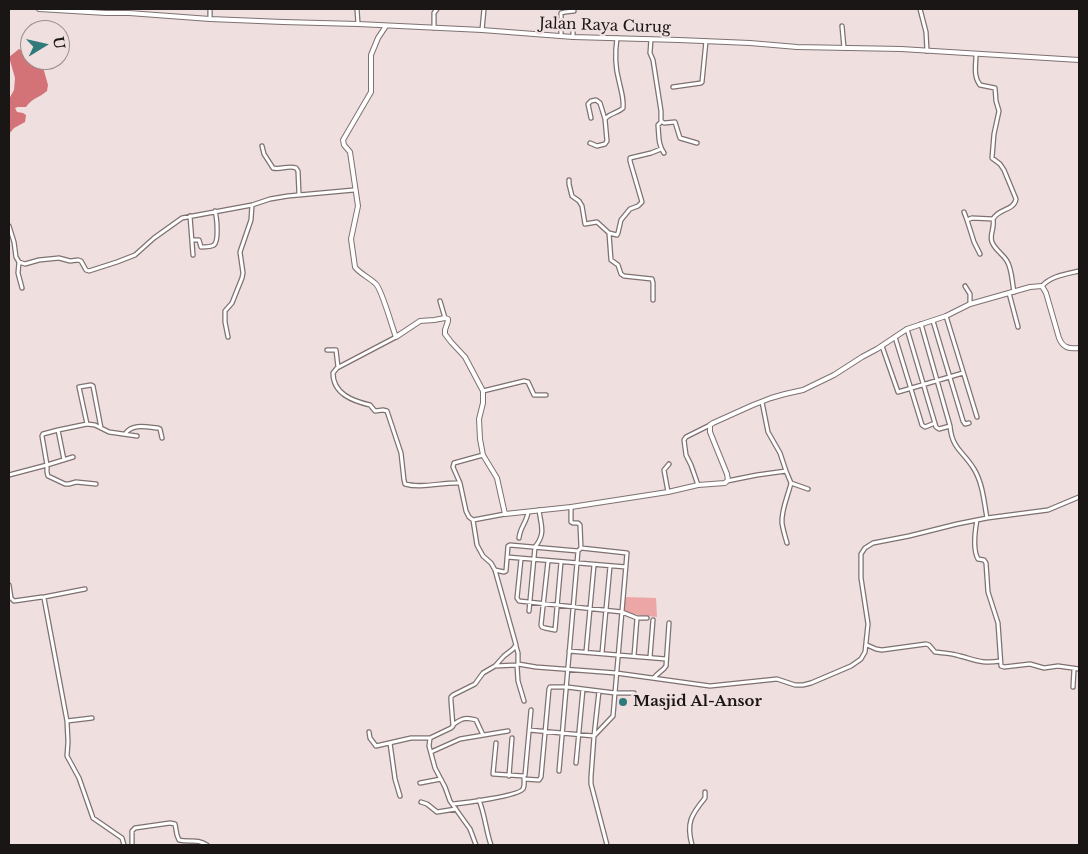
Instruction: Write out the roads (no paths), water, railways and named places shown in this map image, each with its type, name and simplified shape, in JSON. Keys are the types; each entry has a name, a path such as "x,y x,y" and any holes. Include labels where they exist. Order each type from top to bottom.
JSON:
{"street":[{"name":"Jalan Raya Curug","path":"39,9 111,11 210,19 482,30 573,37 706,41 797,47 901,49 1079,60"},
{"path":"210,9 210,19"},
{"path":"357,9 358,24"},
{"path":"434,28 434,13 437,9"},
{"path":"482,30 484,9"},
{"path":"561,36 562,9"},
{"path":"920,9 926,32 927,51"},
{"path":"562,14 566,11 574,11"},
{"path":"386,26 378,38 371,55 371,92 343,140 344,145 350,152 358,208 351,239 355,267 356,270 368,277 379,288 396,337"},
{"path":"573,26 573,37"},
{"path":"842,26 844,48"},
{"path":"606,119 624,106 624,97 617,72 617,38"},
{"path":"651,39 650,53 653,60 660,108 659,140 664,153"},
{"path":"673,87 702,82 706,41"},
{"path":"976,54 976,80 980,85 995,88 996,103 999,108 992,158 1004,170 1016,200 1014,205 996,215 992,241 1008,263 1018,327"},
{"path":"590,144 597,146 606,144 606,119 600,103 596,100 588,104 591,118"},
{"path":"661,122 675,122 680,138 697,143"},
{"path":"262,146 266,159 274,168 294,166 296,168 298,171 299,194"},
{"path":"569,180 568,184 572,196 582,206 585,224 597,222 609,234 618,235 621,220 630,209 642,202 630,158 661,149"},
{"path":"19,262 25,264 39,260 60,258 70,261 78,260 89,271 135,255 154,238 182,218 299,194 354,190"},
{"path":"228,337 225,310 232,303 242,278 240,252 251,220 252,205"},
{"path":"192,240 199,240 203,248 213,246 217,223 215,211"},
{"path":"964,212 980,254"},
{"path":"190,216 193,255"},
{"path":"967,220 972,218 994,219"},
{"path":"9,226 16,257 19,262 18,273 22,288"},
{"path":"609,234 611,260 618,265 621,274 624,276 652,279 653,300"},
{"path":"698,485 686,455 684,440 716,422 762,402 803,390 834,375 907,329 946,316 970,304 1030,287 1042,286 1046,281 1079,271"},
{"path":"965,286 970,294 970,304"},
{"path":"1042,286 1062,344 1066,348 1079,348"},
{"path":"440,301 445,318 448,320 445,330 446,336 464,357 483,391 479,426 483,455 497,478 505,514"},
{"path":"946,316 977,418"},
{"path":"445,318 420,321 396,337 338,368 333,376 343,394 350,399 370,405 375,411 385,410 388,412 402,458 405,484 460,483"},
{"path":"933,321 964,423 969,423"},
{"path":"920,324 951,434 955,445 977,475 982,489 987,518"},
{"path":"907,329 935,423 938,429 950,426"},
{"path":"895,337 922,426 925,427 935,423"},
{"path":"882,346 897,391 899,392 963,373"},
{"path":"326,350 336,350 338,368"},
{"path":"483,391 524,381 528,382 534,395 546,395"},
{"path":"86,424 79,387 91,385 93,386 101,428"},
{"path":"762,402 768,432 780,453 792,483 808,489"},
{"path":"96,484 62,483 48,476 42,435 86,424 95,425 109,432 137,436"},
{"path":"125,434 126,431 138,426 156,427 160,429 162,438"},
{"path":"710,426 710,432 726,469 727,481"},
{"path":"58,430 64,460"},
{"path":"483,455 453,464 460,483 466,511 473,520 477,545 483,556 491,563 495,570 518,653 518,681 524,701"},
{"path":"9,475 73,457"},
{"path":"668,492 664,470 669,464"},
{"path":"473,520 668,492 698,485 723,483 786,471"},
{"path":"787,543 782,518 792,483"},
{"path":"495,666 517,665 616,673 710,686 777,679 795,685 806,684 855,664 863,656 866,646 867,614 861,578 860,560 862,550 873,543 950,525 1048,510 1079,497"},
{"path":"559,771 580,525 571,522 570,507"},
{"path":"529,611 535,547 541,540 542,535 539,510"},
{"path":"520,538 520,529 528,512"},
{"path":"977,520 975,534 976,556 978,560 984,560 986,563 988,596 998,623 1001,666 1030,664 1044,668 1058,666 1079,669"},
{"path":"495,570 505,571 508,546 510,545 626,552 627,554 613,716 594,736 530,730"},
{"path":"507,557 626,568"},
{"path":"521,559 517,598 520,602 622,612 637,618 647,618"},
{"path":"548,562 542,627 555,630 561,562"},
{"path":"586,652 594,565"},
{"path":"602,654 610,566"},
{"path":"9,585 11,598 14,601 85,589"},
{"path":"43,597 68,721 66,755 79,778 92,817 122,838 124,845"},
{"path":"634,656 637,618"},
{"path":"650,658 653,620"},
{"path":"654,678 665,668 669,623"},
{"path":"866,646 882,650 926,644 935,652 983,662 1000,661"},
{"path":"454,724 451,697 459,691 474,685 486,671 495,666 516,645"},
{"path":"569,651 666,659"},
{"path":"1073,687 1074,669"},
{"path":"496,743 493,774 539,780 541,778 549,688 552,686 567,687 634,694"},
{"path":"576,763 583,689"},
{"path":"599,691 591,784 607,845"},
{"path":"453,804 521,791 524,785 531,710"},
{"path":"68,721 92,718"},
{"path":"369,732 370,738 376,746 411,738 430,738 451,728 454,724 465,718 476,720 483,735"},
{"path":"430,752 460,739 508,731"},
{"path":"430,738 429,746 435,768 453,804 470,829 476,845"},
{"path":"509,776 512,738"},
{"path":"390,743 395,779 400,796"},
{"path":"420,783 441,779"},
{"path":"692,845 689,826 695,810 706,798 705,792"},
{"path":"479,800 491,845"},
{"path":"421,802 437,812 456,809"},
{"path":"132,845 132,831 135,828 170,823 175,824 179,840 198,841 207,845"}],"place":[{"name":"Masjid Al-Ansor","path":"623,702"}]}
